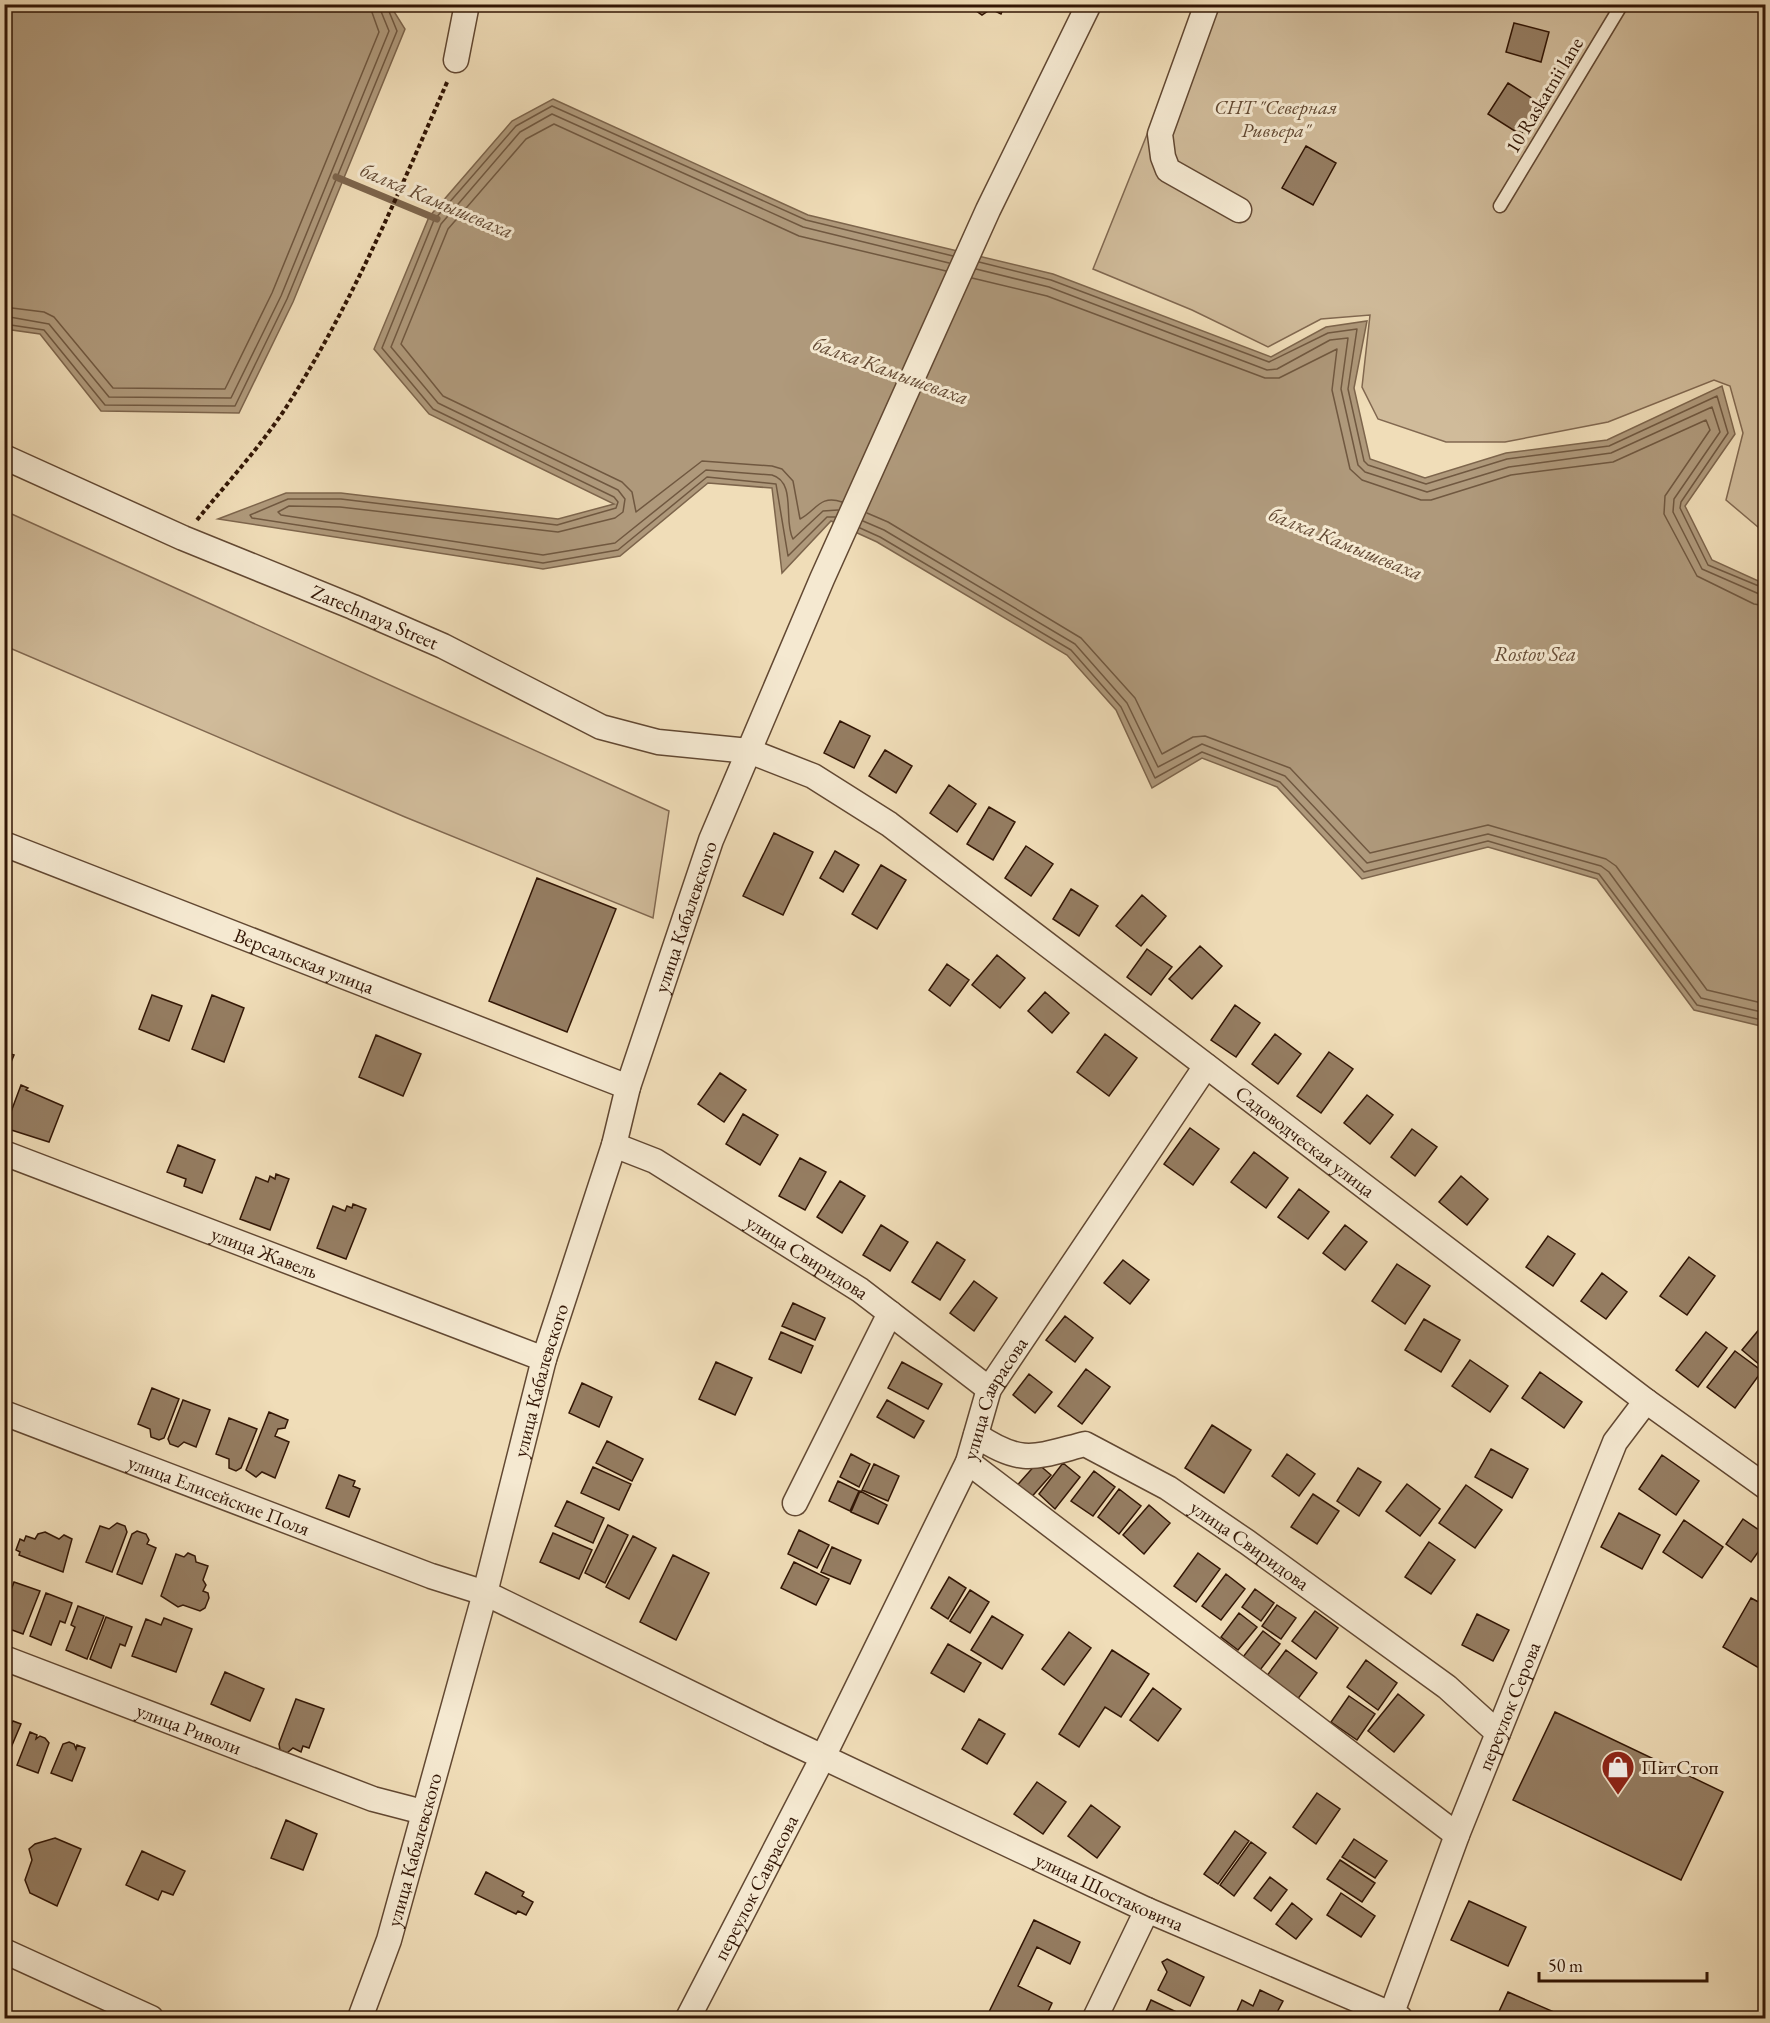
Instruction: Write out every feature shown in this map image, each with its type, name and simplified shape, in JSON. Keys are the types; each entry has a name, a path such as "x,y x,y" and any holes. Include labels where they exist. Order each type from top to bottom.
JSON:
{"street":[{"path":"456,60 467,4"},
{"name":"улица Кабалевского","path":"360,2019 389,1940 485,1593 534,1356 614,1145 628,1087 711,840 822,579 988,210 1089,4"},
{"path":"1207,4 1160,134 1163,157 1168,170 1239,210"},
{"name":"Zarechnaya Street","path":"4,457 183,538 443,646 601,727 658,742 749,751 813,776 847,795"},
{"name":"Садоводческая улица","path":"847,795 889,824 1646,1401 1766,1487"},
{"name":"Версальская улица","path":"4,844 628,1087"},
{"name":"улица Саврасова","path":"823,1757 968,1462 989,1389 1206,1066"},
{"name":"улица Свиридова","path":"614,1145 655,1161 860,1290 989,1389"},
{"name":"улица Жавель","path":"4,1153 534,1356"},
{"path":"795,1503 890,1313"},
{"name":"переулок Серова","path":"1394,2017 1457,1835 1615,1442 1646,1401"},
{"name":"улица Елисейские Поля","path":"4,1413 431,1576 485,1593"},
{"name":"улица Свиридова","path":"976,1435 994,1447 1031,1459 1085,1444 1168,1488 1447,1688 1498,1733"},
{"path":"968,1462 1457,1835"},
{"name":"улица Шостаковича","path":"485,1593 823,1757 1147,1910 1394,2017"},
{"name":"улица Риволи","path":"4,1658 373,1799 423,1812"},
{"name":"переулок Саврасова","path":"688,2019 823,1757"},
{"path":"1095,2019 1147,1910"},
{"path":"4,1951 151,2019"}],"lane":[{"name":"10 Raskatnii lane","path":"1500,206 1622,4"}],"path":[{"path":"183,538 286,407 314,359 370,250 456,60"}],"green space":[{"name":"СНТ \"Северная Ривьера\"","path":"1199,5 1765,5 1765,533 1726,500 1743,433 1730,386 1714,380 1608,422 1505,442 1446,442 1378,419 1362,387 1370,315 1321,319 1268,347 1192,310 1093,269"},
{"path":"5,511 669,811 653,918 405,817 5,646"}],"water":[{"path":"5,4 390,5 405,29 293,302 239,413 101,411 40,334 5,329"},
{"name":"Rostov Sea","path":"553,99 808,215 1053,274 1271,357 1326,327 1367,321 1354,388 1370,459 1425,478 1506,453 1607,440 1722,386 1735,434 1685,506 1712,560 1765,584 1765,1027 1694,1010 1597,879 1488,847 1362,879 1277,787 1202,758 1152,788 1116,710 1067,655 877,542 831,521 782,573 772,488 708,483 620,556 543,569 218,519 286,493 341,493 558,519 614,504 429,414 374,349 429,217 512,121"}],"building":[{"path":"974,4 1005,4 1001,14 991,9 982,15 975,10"},
{"path":"1514,23 1549,32 1541,62 1506,52"},
{"path":"1508,83 1541,104 1521,135 1488,114"},
{"path":"1306,146 1336,163 1313,205 1282,188"},
{"path":"840,721 870,736 854,768 824,753"},
{"path":"885,750 912,766 896,793 869,776"},
{"path":"949,785 976,804 957,832 930,813"},
{"path":"989,807 1015,822 993,860 967,844"},
{"path":"774,833 813,852 783,915 743,896"},
{"path":"1026,846 1053,864 1031,896 1005,878"},
{"path":"835,851 859,865 843,892 820,878"},
{"path":"881,865 906,880 877,929 852,914"},
{"path":"537,878 616,909 567,1032 489,1001"},
{"path":"1071,889 1098,906 1079,936 1053,919"},
{"path":"1142,895 1166,916 1141,946 1116,926"},
{"path":"1200,946 1222,966 1192,999 1169,979"},
{"path":"1147,949 1172,967 1151,995 1127,977"},
{"path":"997,955 1025,978 1000,1008 972,985"},
{"path":"947,964 969,980 950,1006 929,990"},
{"path":"1045,992 1069,1013 1052,1033 1028,1011"},
{"path":"152,995 182,1006 169,1041 139,1029"},
{"path":"212,995 244,1008 224,1062 192,1049"},
{"path":"1235,1005 1260,1023 1236,1057 1211,1040"},
{"path":"1105,1034 1137,1058 1109,1096 1077,1072"},
{"path":"1275,1034 1301,1054 1278,1084 1252,1064"},
{"path":"376,1035 421,1054 403,1096 359,1077"},
{"path":"4,1052 14,1055 4,1079"},
{"path":"1329,1052 1353,1069 1321,1113 1297,1096"},
{"path":"720,1073 746,1090 724,1122 698,1104"},
{"path":"21,1085 28,1088 26,1090 63,1106 49,1142 5,1128"},
{"path":"1367,1095 1393,1115 1370,1144 1344,1123"},
{"path":"743,1114 778,1135 760,1165 726,1144"},
{"path":"1190,1128 1219,1149 1193,1185 1164,1164"},
{"path":"1412,1129 1437,1147 1415,1176 1391,1157"},
{"path":"178,1145 215,1160 202,1193 184,1186 186,1179 167,1172"},
{"path":"1254,1152 1288,1178 1266,1208 1231,1182"},
{"path":"800,1158 826,1172 805,1210 779,1196"},
{"path":"276,1174 289,1179 270,1230 240,1219 256,1177 268,1182 270,1176 275,1179"},
{"path":"1461,1176 1488,1199 1467,1225 1439,1202"},
{"path":"840,1181 865,1196 842,1233 817,1217"},
{"path":"1299,1189 1329,1212 1308,1239 1278,1217"},
{"path":"353,1204 366,1209 346,1259 317,1248 333,1206 345,1211 347,1206 352,1208"},
{"path":"881,1225 908,1242 890,1271 863,1255"},
{"path":"1345,1225 1367,1242 1345,1270 1323,1253"},
{"path":"1548,1236 1575,1254 1553,1286 1526,1267"},
{"path":"937,1242 965,1260 940,1300 912,1282"},
{"path":"1689,1257 1715,1276 1687,1315 1660,1296"},
{"path":"1123,1260 1149,1280 1130,1304 1104,1283"},
{"path":"1397,1264 1430,1286 1405,1324 1372,1301"},
{"path":"1602,1273 1627,1292 1606,1319 1581,1301"},
{"path":"974,1281 997,1298 974,1331 950,1313"},
{"path":"793,1303 825,1318 815,1340 782,1326"},
{"path":"1065,1316 1093,1338 1075,1362 1046,1340"},
{"path":"1424,1319 1460,1340 1441,1372 1405,1350"},
{"path":"1766,1321 1766,1360 1761,1366 1742,1350"},
{"path":"781,1332 813,1346 801,1373 769,1359"},
{"path":"1706,1332 1727,1348 1698,1387 1676,1370"},
{"path":"1735,1351 1762,1371 1735,1408 1707,1387"},
{"path":"1470,1360 1508,1386 1490,1412 1452,1386"},
{"path":"716,1362 752,1378 735,1415 699,1399"},
{"path":"902,1362 942,1384 928,1409 888,1388"},
{"path":"1086,1369 1110,1387 1082,1424 1058,1406"},
{"path":"1540,1372 1582,1402 1564,1428 1522,1398"},
{"path":"1029,1374 1052,1392 1035,1413 1013,1395"},
{"path":"582,1383 612,1397 599,1427 569,1413"},
{"path":"152,1388 179,1399 164,1438 159,1440 151,1437 150,1429 138,1424"},
{"path":"183,1400 210,1410 196,1447 184,1442 178,1447 170,1444 168,1439"},
{"path":"887,1400 924,1421 914,1438 877,1417"},
{"path":"269,1412 288,1420 285,1428 278,1429 275,1436 289,1442 275,1478 262,1472 256,1477 246,1470"},
{"path":"229,1418 257,1429 241,1468 236,1471 229,1468 229,1459 216,1454"},
{"path":"1212,1425 1251,1450 1224,1493 1185,1468"},
{"path":"607,1441 643,1459 632,1481 596,1463"},
{"path":"1491,1449 1528,1469 1512,1498 1475,1477"},
{"path":"851,1454 870,1464 859,1487 840,1477"},
{"path":"1287,1454 1315,1474 1299,1496 1272,1476"},
{"path":"1662,1455 1699,1481 1676,1515 1639,1489"},
{"path":"1037,1463 1051,1475 1028,1501 1014,1489"},
{"path":"1063,1463 1080,1477 1055,1509 1039,1494"},
{"path":"874,1464 899,1476 888,1501 862,1490"},
{"path":"593,1467 631,1484 619,1510 581,1493"},
{"path":"1358,1468 1381,1482 1359,1516 1337,1501"},
{"path":"1094,1471 1115,1487 1093,1516 1071,1501"},
{"path":"339,1475 355,1481 353,1486 360,1489 349,1517 326,1508"},
{"path":"838,1481 859,1491 850,1511 829,1501"},
{"path":"1407,1484 1440,1509 1420,1536 1386,1511"},
{"path":"1466,1485 1502,1510 1475,1548 1439,1523"},
{"path":"1119,1489 1141,1506 1119,1534 1098,1517"},
{"path":"860,1491 887,1505 878,1524 851,1512"},
{"path":"1313,1494 1339,1511 1317,1544 1291,1527"},
{"path":"567,1501 604,1518 593,1543 555,1526"},
{"path":"1149,1505 1170,1523 1144,1554 1123,1535"},
{"path":"1619,1513 1660,1535 1642,1569 1601,1547"},
{"path":"1743,1519 1766,1535 1766,1541 1751,1562 1726,1544"},
{"path":"1684,1520 1723,1547 1702,1578 1663,1552"},
{"path":"117,1523 125,1526 127,1532 112,1572 86,1562 100,1526 109,1529"},
{"path":"608,1525 628,1535 605,1583 585,1573"},
{"path":"799,1530 829,1545 817,1568 788,1554"},
{"path":"137,1531 146,1534 149,1540 147,1544 156,1548 142,1584 117,1574 132,1534"},
{"path":"45,1532 59,1539 64,1535 72,1539 63,1572 19,1555 20,1552 16,1550 20,1539 24,1541 26,1536 35,1539 38,1534"},
{"path":"553,1533 592,1550 579,1579 540,1562"},
{"path":"633,1536 656,1548 629,1599 606,1587"},
{"path":"1429,1542 1455,1560 1431,1594 1405,1577"},
{"path":"832,1547 861,1560 850,1584 821,1572"},
{"path":"188,1553 195,1556 196,1562 208,1566 203,1580 206,1585 203,1591 208,1593 209,1598 205,1608 200,1611 183,1605 178,1607 161,1596 176,1554 184,1557"},
{"path":"1198,1553 1220,1569 1196,1602 1174,1586"},
{"path":"673,1555 709,1573 676,1640 640,1622"},
{"path":"794,1562 829,1579 816,1605 781,1588"},
{"path":"1226,1574 1245,1589 1221,1620 1202,1606"},
{"path":"949,1577 966,1588 948,1619 931,1608"},
{"path":"14,1582 40,1591 23,1634 4,1627 11,1603 7,1601"},
{"path":"1255,1589 1274,1603 1261,1621 1242,1607"},
{"path":"970,1590 989,1602 970,1633 950,1621"},
{"path":"46,1593 72,1603 65,1623 60,1621 51,1645 30,1636"},
{"path":"1751,1598 1766,1606 1766,1657 1759,1668 1723,1647"},
{"path":"1277,1605 1296,1618 1281,1639 1262,1626"},
{"path":"78,1606 104,1616 87,1659 66,1650 75,1627 71,1625"},
{"path":"1315,1611 1338,1628 1316,1659 1292,1641"},
{"path":"1239,1613 1257,1627 1238,1650 1221,1637"},
{"path":"1477,1614 1509,1630 1493,1661 1462,1645"},
{"path":"992,1616 1023,1635 1002,1669 971,1650"},
{"path":"106,1617 132,1627 125,1646 120,1644 111,1668 90,1659"},
{"path":"164,1618 192,1629 176,1672 132,1656 146,1619 161,1625"},
{"path":"1263,1631 1280,1644 1260,1670 1243,1657"},
{"path":"1069,1632 1091,1648 1064,1685 1042,1669"},
{"path":"948,1644 981,1663 964,1692 931,1673"},
{"path":"1112,1650 1149,1674 1121,1717 1105,1707 1079,1747 1059,1734"},
{"path":"1286,1650 1317,1673 1297,1700 1266,1677"},
{"path":"1366,1660 1397,1683 1378,1710 1347,1687"},
{"path":"225,1672 264,1689 250,1721 211,1704"},
{"path":"1153,1688 1181,1709 1158,1741 1130,1720"},
{"path":"1398,1694 1424,1715 1394,1752 1368,1731"},
{"path":"1349,1696 1375,1714 1357,1740 1331,1722"},
{"path":"296,1699 324,1709 309,1748 303,1746 301,1752 293,1748 287,1753 280,1750 279,1744"},
{"name":"ПитСтоп","path":"1555,1712 1723,1792 1681,1880 1513,1800"},
{"path":"5,1718 10,1720 11,1725 13,1721 21,1724 7,1757 4,1756"},
{"path":"979,1719 1005,1734 987,1764 962,1749"},
{"path":"30,1732 37,1735 36,1739 40,1736 49,1743 38,1773 17,1765"},
{"path":"69,1742 74,1744 76,1749 77,1745 85,1748 72,1781 51,1773 63,1744"},
{"path":"1037,1782 1066,1802 1043,1834 1014,1814"},
{"path":"1317,1793 1340,1809 1316,1844 1293,1827"},
{"path":"1091,1805 1120,1827 1097,1858 1068,1836"},
{"path":"286,1820 317,1834 303,1870 271,1858"},
{"path":"1235,1831 1249,1841 1218,1884 1204,1874"},
{"path":"55,1838 81,1849 57,1906 30,1893 25,1880 32,1860 29,1849 35,1844"},
{"path":"1354,1839 1387,1861 1375,1878 1342,1857"},
{"path":"1251,1842 1266,1853 1234,1896 1220,1885"},
{"path":"142,1851 185,1871 173,1895 162,1891 158,1900 126,1885"},
{"path":"1340,1860 1375,1883 1362,1902 1327,1879"},
{"path":"486,1872 524,1892 522,1896 533,1902 526,1915 518,1911 516,1914 475,1894"},
{"path":"1270,1877 1287,1890 1271,1911 1254,1898"},
{"path":"1341,1893 1375,1916 1361,1937 1327,1915"},
{"path":"1469,1901 1526,1927 1508,1966 1451,1940"},
{"path":"1292,1903 1312,1919 1296,1939 1276,1924"},
{"path":"1034,1920 1080,1942 1070,1964 1037,1947 1018,1986 1052,2003 1045,2018 986,2018"},
{"path":"1167,1959 1204,1977 1190,2006 1158,1990 1167,1972 1162,1962"},
{"path":"1260,1990 1283,2001 1274,2018 1234,2018 1242,2000 1253,2006"},
{"path":"1508,1992 1561,2015 1559,2018 1496,2018"},
{"path":"1151,2000 1185,2016 1183,2018 1143,2018"}],"waterway":[{"name":"балка Камышеваха","path":"336,177 437,219"}],"place":[{"name":"ПитСтоп","path":"1618,1796"}]}
